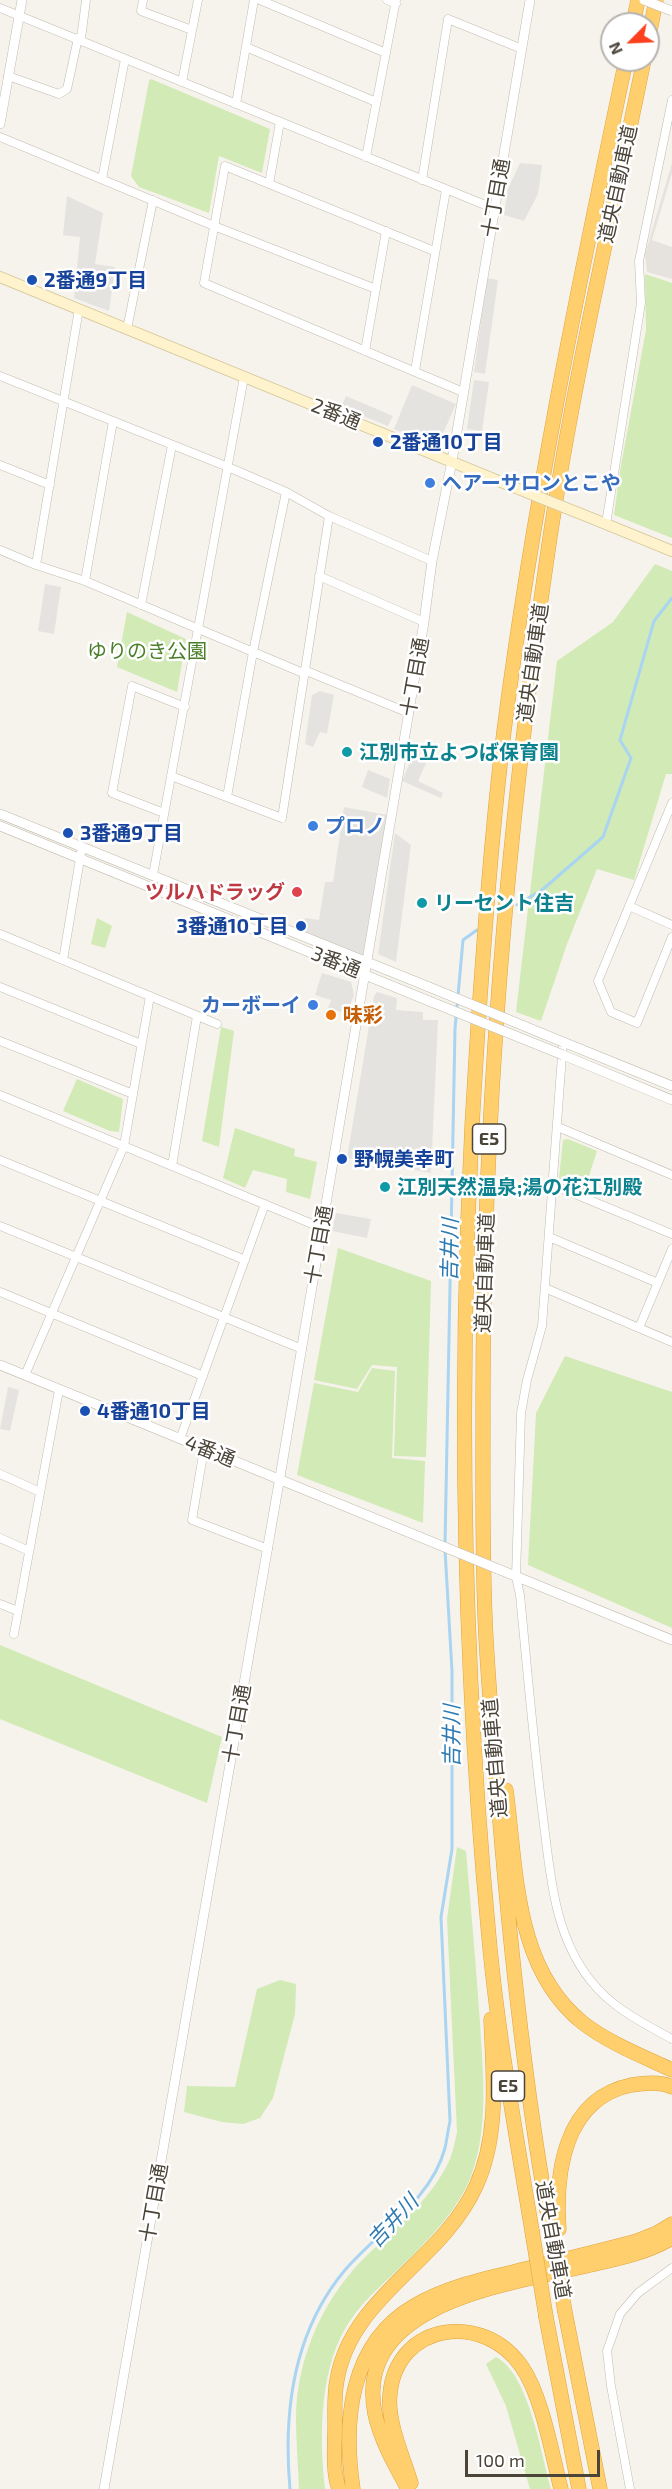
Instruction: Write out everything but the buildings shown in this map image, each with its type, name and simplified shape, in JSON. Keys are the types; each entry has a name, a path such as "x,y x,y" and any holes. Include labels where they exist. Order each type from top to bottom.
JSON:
{"highway":[{"name":"道央自動車道","path":"579,2489 546,2317 503,2051 489,1939 467,1617 464,1311 470,1140 484,936 504,734 532,537 624,72"},
{"name":"道央自動車道","path":"600,2489 566,2312 555,2228 538,2159 513,1959 486,1637 482,1313 489,1140 503,934 523,736 550,538 579,375 642,72"},
{"path":"486,1637 524,1922 535,1959 554,1992 569,2011 585,2024 604,2037 672,2070"},
{"path":"339,2489 335,2459 335,2396 337,2378 347,2350 364,2319 378,2300 418,2264 452,2227 466,2206 485,2165 493,2114 489,1939"},
{"path":"555,2228 556,2195 562,2162 574,2128 584,2114 596,2102 623,2087 656,2083 672,2087"},
{"path":"353,2489 350,2418 352,2396 364,2360 374,2342 400,2315 447,2291 637,2241 672,2224"},
{"path":"408,2489 382,2437 375,2413 373,2395 374,2379 380,2358 397,2334 420,2316 445,2303 533,2278 616,2259 647,2250 672,2238"},
{"path":"413,2489 390,2410 394,2376 406,2352 415,2344 438,2334 463,2331 474,2332 492,2339 521,2365 534,2392 561,2489"}],"main road":[{"name":"2番通","path":"0,277 672,552"}],"street":[{"path":"0,124 22,0"},
{"path":"8,76 59,94 67,89 87,0"},
{"path":"143,0 141,11 192,30"},
{"path":"182,82 198,0"},
{"path":"236,104 254,0"},
{"path":"260,0 386,53"},
{"path":"366,157 396,2 387,0"},
{"name":"十丁目通","path":"104,2489 280,1480 424,622 432,561 452,461 530,0"},
{"path":"644,0 672,11"},
{"path":"0,8 495,209"},
{"path":"422,180 448,19 522,49"},
{"path":"246,47 376,102"},
{"path":"102,179 124,59"},
{"path":"601,522 637,328 640,303 639,261 672,100"},
{"path":"269,184 280,122"},
{"path":"0,137 214,226 376,289"},
{"path":"434,251 225,166 204,283 464,392"},
{"path":"415,371 446,190"},
{"path":"127,329 153,200"},
{"path":"365,351 386,231"},
{"path":"36,565 79,309"},
{"path":"0,376 228,467 286,492 329,516 432,561"},
{"path":"153,875 244,376"},
{"path":"85,581 113,422"},
{"path":"141,605 172,445"},
{"path":"0,465 50,485"},
{"path":"227,797 253,652 286,492"},
{"path":"171,776 282,818 329,516"},
{"path":"0,550 85,581 253,652 408,713"},
{"path":"319,576 424,622"},
{"path":"164,813 112,793 132,686 185,706"},
{"path":"672,803 598,981 611,1012 637,1023 672,937"},
{"name":"3番通","path":"0,814 672,1086"},
{"name":"3番通","path":"0,826 672,1100"},
{"path":"63,960 82,847"},
{"path":"629,906 672,925"},
{"path":"0,934 217,1024"},
{"path":"0,987 141,1044"},
{"path":"25,1375 124,1146 150,996"},
{"path":"172,1166 196,1016"},
{"path":"0,1041 133,1094"},
{"path":"563,1042 542,1326 526,1380 521,1413 516,1577 520,1595 536,1762 552,1888 571,1953 591,1982 617,2007 672,2040"},
{"path":"0,1095 322,1228"},
{"path":"558,1127 672,1175"},
{"path":"0,1160 245,1260"},
{"path":"553,1185 672,1234"},
{"path":"180,1439 265,1204"},
{"path":"0,1226 302,1349"},
{"path":"549,1236 658,1283"},
{"path":"639,1328 672,1249"},
{"path":"545,1288 672,1342"},
{"path":"0,1292 203,1376"},
{"name":"4番通","path":"0,1365 516,1577"},
{"path":"14,1635 59,1390"},
{"path":"204,1449 192,1520 268,1549"},
{"path":"0,1474 40,1492"},
{"path":"0,1538 30,1551"},
{"path":"516,1577 672,1640"},
{"path":"0,1604 18,1611"},
{"path":"630,2489 611,2386 607,2351 620,2314 638,2294 672,2268"}],"shaded area":[{"path":"520,163 542,165 538,194 524,221 504,215 508,189"},
{"path":"672,163 672,173 652,240 672,247 672,279 647,272 645,254"},
{"path":"67,196 103,213 95,264 115,267 109,311 74,298 80,237 63,235"},
{"path":"487,278 498,280 485,374 474,372"},
{"path":"474,380 489,382 482,431 467,429"},
{"path":"412,385 456,404 437,447 394,429"},
{"path":"346,396 393,416 388,426 341,407"},
{"path":"45,584 61,587 54,634 38,631"},
{"path":"320,691 334,695 327,734 320,732 313,747 305,744 312,695"},
{"path":"414,753 428,759 418,781 443,793 441,798 402,781"},
{"path":"368,770 390,779 387,798 362,787"},
{"path":"344,807 387,815 363,956 303,931 305,918 319,920 325,882 333,882"},
{"path":"395,833 411,845 396,962 378,954"},
{"path":"322,973 351,982 354,995 347,1014 328,1008 331,1000 315,995"},
{"path":"377,992 397,998 396,1010 423,1012 423,1020 438,1020 431,1173 347,1158 374,996"},
{"path":"336,1213 371,1219 367,1238 332,1231"},
{"path":"8,1387 19,1390 10,1431 0,1429"}],"green space":[{"path":"151,79 270,129 262,173 219,156 209,213 139,187 131,176"},
{"path":"645,274 672,283 672,538 614,515 646,330"},
{"path":"655,564 672,571 672,774 666,774 634,880 597,869 567,944 541,1021 516,1012 557,661 613,622"},
{"name":"ゆりのき公園","path":"127,612 186,639 177,692 117,667"},
{"path":"97,918 112,926 105,948 91,944"},
{"path":"221,1027 234,1031 219,1147 202,1141"},
{"path":"77,1079 123,1099 119,1132 110,1131 63,1111"},
{"path":"235,1128 295,1149 294,1156 317,1162 310,1199 286,1192 287,1179 253,1170 245,1188 223,1178"},
{"path":"568,1139 597,1151 584,1191 563,1183 559,1178 563,1140"},
{"path":"338,1248 431,1281 426,1457 394,1456 397,1367 372,1365 357,1389 314,1380"},
{"path":"565,1356 672,1392 672,1628 528,1565 536,1413"},
{"path":"372,1368 395,1371 392,1458 425,1461 423,1523 297,1475 314,1383 358,1392"},
{"path":"0,1645 222,1737 207,1803 0,1719"},
{"path":"457,1847 466,1851 480,2023 483,2120 477,2158 466,2188 444,2221 365,2302 341,2336 327,2378 324,2400 322,2446 325,2489 299,2489 297,2396 312,2337 330,2301 354,2269 431,2191 450,2159 454,2146 457,2132 447,1919"},
{"path":"280,1980 296,1984 295,2014 273,2098 260,2118 243,2124 222,2122 184,2112 187,2086 235,2087 257,1989"},
{"path":"496,2357 507,2366 525,2397 538,2436 551,2489 530,2489 506,2406 486,2364"}],"waterway":[{"path":"517,905 542,890 603,837 631,758 620,740 654,621 672,598"},
{"name":"吉井川","path":"445,1544 455,1029 463,940 477,930"},
{"name":"吉井川","path":"290,2489 288,2431 291,2402 295,2374 313,2319 327,2294 345,2270 416,2200 428,2184 445,2148 450,2121 441,1917 452,1849 452,1671 445,1550"}],"place":[{"name":"2番通9丁目","path":"32,280"},
{"name":"2番通10丁目","path":"378,442"},
{"name":"ヘアーサロンとこや","path":"430,483"},
{"name":"江別市立よつば保育園","path":"347,752"},
{"name":"プロノ","path":"313,826"},
{"name":"3番通9丁目","path":"68,833"},
{"name":"ツルハドラッグ","path":"297,892"},
{"name":"リーセント住吉","path":"422,903"},
{"name":"3番通10丁目","path":"301,926"},
{"name":"カーボーイ","path":"313,1005"},
{"name":"味彩","path":"331,1015"},
{"name":"野幌美幸町","path":"342,1159"},
{"name":"江別天然温泉;湯の花江別殿","path":"385,1187"},
{"name":"4番通10丁目","path":"85,1411"}]}
